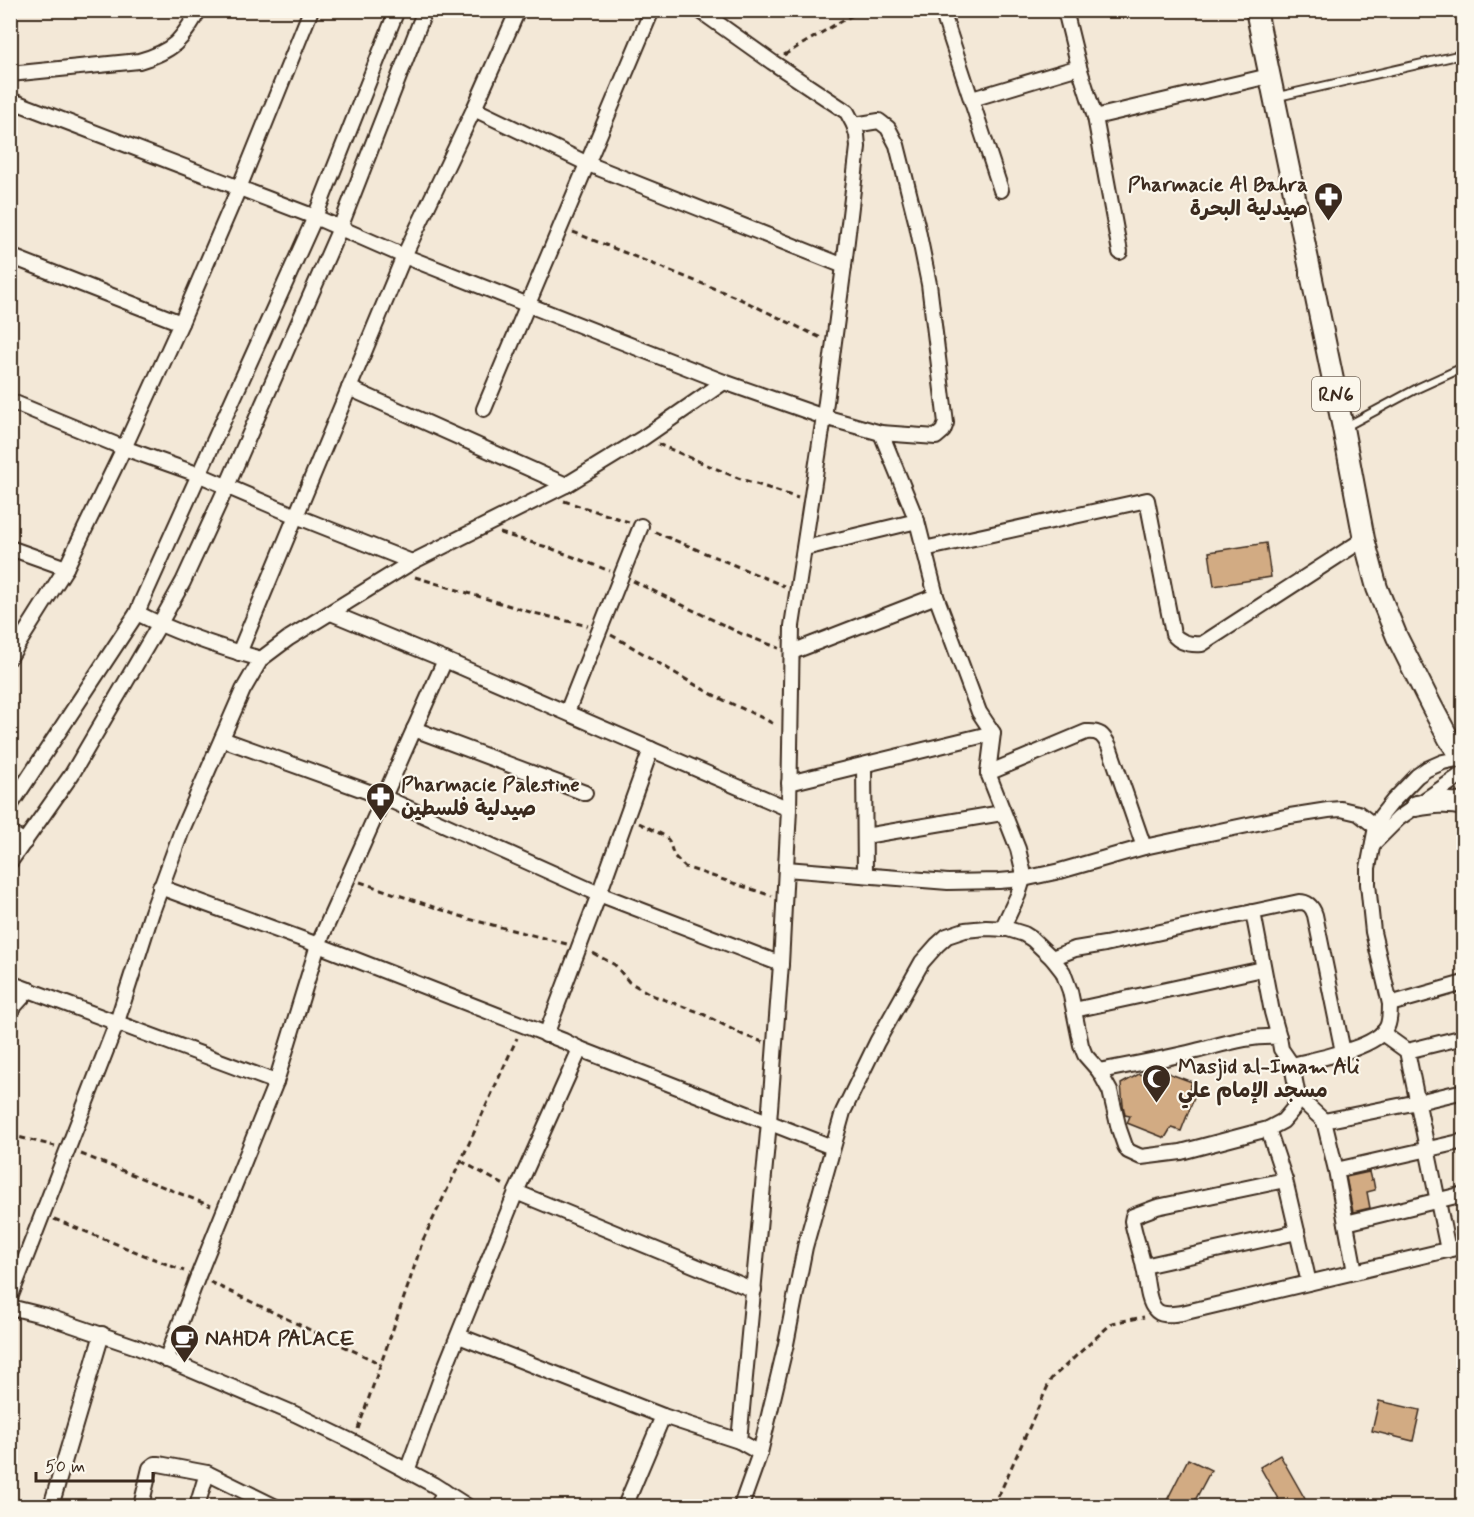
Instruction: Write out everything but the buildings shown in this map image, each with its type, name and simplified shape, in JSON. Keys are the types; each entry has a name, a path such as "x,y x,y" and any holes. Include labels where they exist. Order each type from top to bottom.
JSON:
{"main road":[{"name":"RN6","path":"1256,10 1364,539 1377,588 1397,637 1463,763"},
{"path":"1416,806 1438,802 1464,805"}],"street":[{"path":"10,74 138,61 152,57 177,44 187,32 199,10"},
{"path":"10,657 66,568 124,448 239,188 311,10"},
{"path":"10,806 137,613 315,218 397,10"},
{"path":"10,862 72,774 183,582 340,228 425,10"},
{"path":"239,653 404,256 518,10"},
{"path":"484,409 652,10"},
{"path":"699,10 846,112 854,125 858,147 824,417 792,626 789,809 781,964 770,1122 739,1441"},
{"path":"1065,10 1079,67 1095,117 1120,252"},
{"path":"945,20 1000,190"},
{"path":"972,99 1079,67"},
{"path":"1095,117 1269,76"},
{"path":"10,100 315,218 404,256 724,382 824,417 881,433 936,437 943,432 946,423 929,284 897,145 888,128 879,121 854,125"},
{"path":"474,109 588,164 844,266"},
{"path":"10,256 181,323"},
{"path":"10,1298 117,1022 160,887 182,830 243,690 261,659 289,638 412,562 566,485 643,438 724,382"},
{"path":"349,388 566,485"},
{"path":"10,401 412,562"},
{"path":"881,433 917,521 936,596 979,712 993,733 988,773 1018,849 1022,862 1023,879 1015,904 1002,929"},
{"path":"924,549 1148,500 1173,634 1183,642 1197,645 1202,644 1364,539"},
{"path":"805,548 917,521"},
{"path":"567,712 641,526"},
{"path":"10,548 66,568"},
{"path":"792,652 936,596"},
{"path":"331,612 789,809"},
{"path":"137,613 159,624 261,659"},
{"path":"166,1360 276,1082 318,945 445,660"},
{"path":"414,729 585,793"},
{"path":"988,773 1086,732 1101,734 1110,746 1144,847"},
{"path":"789,783 993,733"},
{"path":"222,739 383,797 599,894 781,964"},
{"path":"546,1035 651,749"},
{"path":"1292,1065 1343,1052 1371,1041 1387,1027 1390,1004 1373,932 1369,893 1368,868 1376,827 1393,801 1417,776 1443,762 1463,763"},
{"path":"1373,844 1399,818 1416,806 1463,763"},
{"path":"864,765 865,875"},
{"path":"786,869 948,882 999,881 1023,879 1144,847 1328,810 1350,810 1358,813 1376,827"},
{"path":"865,836 1002,813"},
{"path":"10,833 25,842"},
{"path":"160,887 318,945 832,1147"},
{"path":"1052,958 1075,950 1306,902 1315,915 1343,1052"},
{"path":"741,1506 760,1453 786,1344 805,1246 843,1112 878,1042 922,963 937,945 947,936 965,930 1008,929 1032,939 1052,958 1063,972 1070,991 1085,1055 1099,1071 1110,1091 1125,1146 1128,1151 1141,1157 1181,1152 1268,1129 1283,1121 1294,1108 1298,1097 1292,1065 1281,1049 1253,912"},
{"path":"1074,1010 1263,969"},
{"path":"10,983 276,1082"},
{"path":"1390,1004 1464,983"},
{"path":"10,1011 29,990"},
{"path":"1382,1033 1407,1051 1448,1250"},
{"path":"1407,1051 1464,1036"},
{"path":"1099,1071 1195,1052 1252,1037 1279,1037"},
{"path":"407,1472 444,1370 516,1192 580,1049"},
{"path":"1324,1121 1464,1091"},
{"path":"1298,1097 1324,1121 1336,1170 1355,1272"},
{"path":"1268,1129 1285,1179 1309,1283"},
{"path":"1336,1170 1464,1141"},
{"path":"1285,1179 1157,1207 1133,1216 1133,1227 1151,1303 1156,1311 1182,1313 1464,1246"},
{"path":"516,1192 754,1290"},
{"path":"1346,1223 1464,1194"},
{"path":"1144,1266 1297,1232"},
{"path":"10,1307 46,1316 137,1347 295,1414 353,1442 444,1491 467,1506"},
{"path":"51,1506 102,1334"},
{"path":"459,1336 663,1416 739,1441 760,1453"},
{"path":"625,1506 663,1416"},
{"path":"141,1506 150,1468 159,1464 207,1473 274,1506"},
{"path":"197,1506 207,1473"},
{"path":"438,1506 444,1491"}],"lane":[{"path":"1274,98 1464,54"},
{"path":"1343,429 1418,388 1464,367"}],"path":[{"path":"772,62 863,10"},
{"path":"561,227 738,298 834,344"},
{"path":"643,438 738,478 812,502"},
{"path":"545,495 641,526 798,591"},
{"path":"481,527 550,548 622,575 742,634 792,652"},
{"path":"626,817 665,836 674,856 685,867 784,901"},
{"path":"353,1442 423,1240 523,1025"},
{"path":"10,1135 68,1149 224,1212"},
{"path":"461,1161 516,1192"},
{"path":"43,1214 198,1276 381,1364"},
{"path":"994,1506 1051,1379 1112,1323 1160,1313"}],"place":[{"name":"Pharmacie Al Bahra صيدلية البحرة","path":"1329,222"},
{"name":"Pharmacie Palestine صيدلية فلسطين","path":"380,822"},
{"name":"Masjid al-Imam Ali مسجد الإمام علي","path":"1157,1104"},
{"name":"NAHDA PALACE","path":"184,1364"}]}
